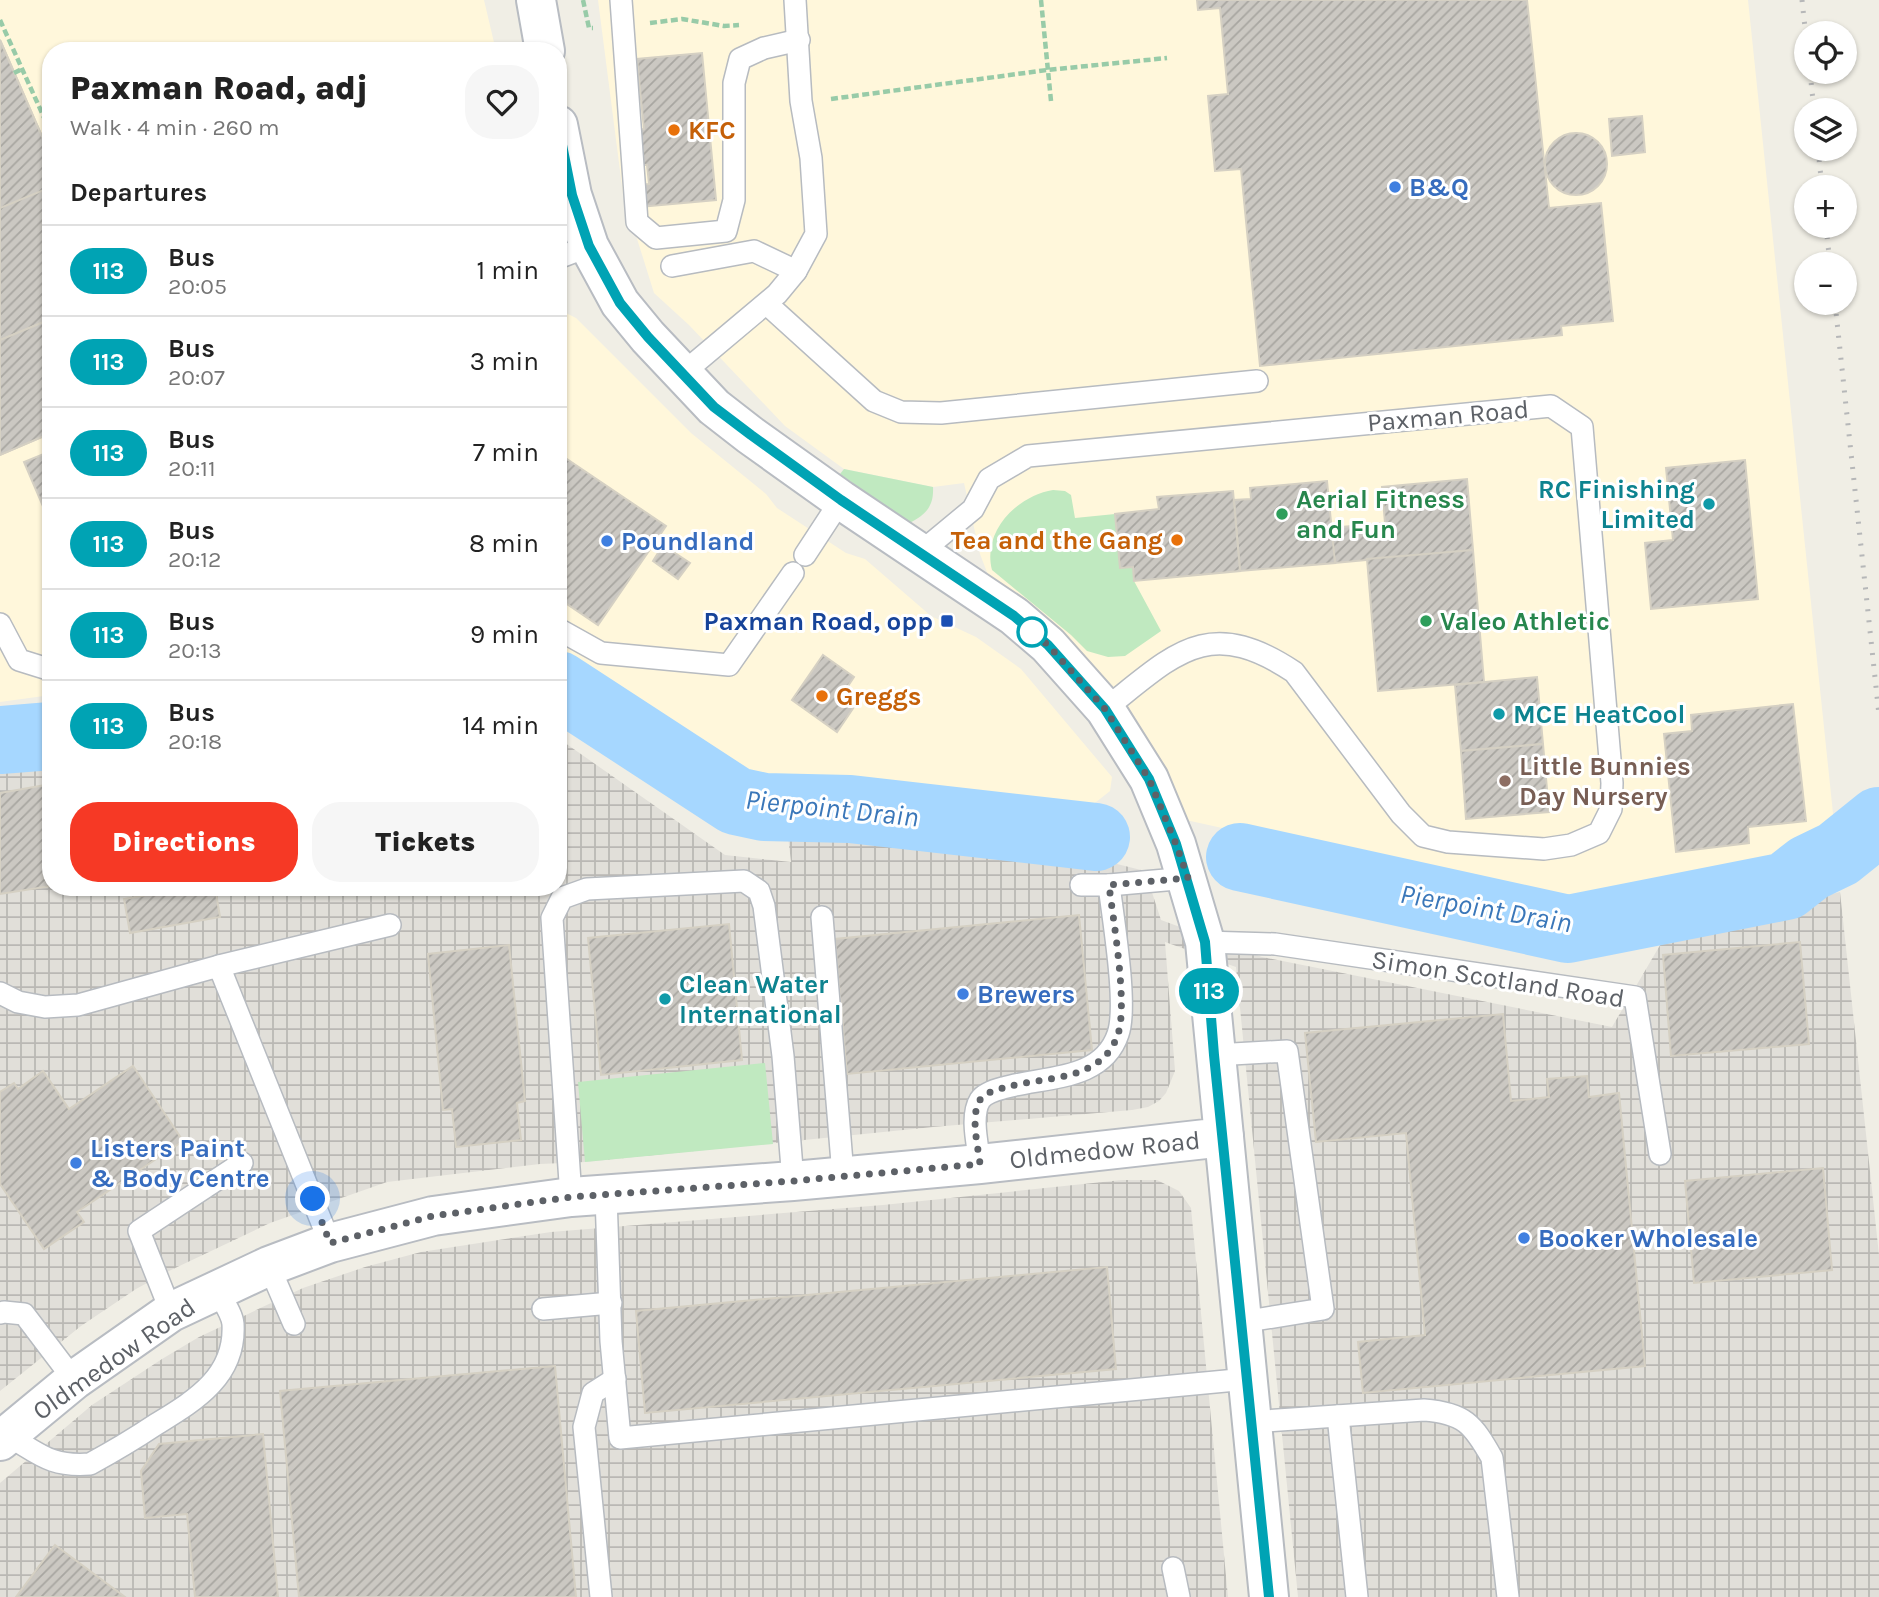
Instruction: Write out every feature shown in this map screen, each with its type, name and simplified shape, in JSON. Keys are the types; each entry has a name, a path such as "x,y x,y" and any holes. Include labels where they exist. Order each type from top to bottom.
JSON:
{"street":[{"path":"536,0 543,42"},
{"path":"567,170 572,195 574,252 714,407 841,500 1014,616 1048,645 1105,709 1149,779 1188,878 1205,942 1269,1597"},
{"name":"Oldmedow Road","path":"3,1438 74,1380 171,1312 269,1266 330,1243 433,1216 588,1196 980,1164 1224,1137"}],"lane":[{"path":"621,0 637,222 656,238 726,232 734,200 734,83 740,60 764,48 799,40"},
{"path":"683,373 767,304 796,271 816,234 811,159 800,89 795,0"},
{"path":"672,266 754,251 796,271"},
{"path":"767,304 874,401 901,412 941,412 1257,381"},
{"name":"Paxman Road","path":"921,552 973,509 989,479 1028,456 1551,406 1582,427 1612,783 1611,809 1599,833 1571,845 1544,849 1448,842 1423,835 1401,814 1294,672 1270,656 1246,646 1221,642 1194,647 1165,662 1105,709"},
{"path":"806,555 841,500"},
{"path":"567,634 601,653 729,665 793,573"},
{"path":"0,624 19,660 42,667"},
{"path":"1081,885 1188,878"},
{"path":"793,1181 783,1056 764,906 759,891 744,881 587,889 562,898 552,918 565,1077 611,1303 620,1438 1247,1379"},
{"path":"980,1164 976,1114 981,1100 992,1091 1070,1075 1090,1068 1106,1054 1118,1035 1122,1012 1109,885"},
{"path":"822,917 844,1175"},
{"path":"0,993 18,1002 46,1007 78,1005 219,966 390,925"},
{"name":"Simon Scotland Road","path":"1205,942 1275,944 1635,997 1660,1154"},
{"path":"219,966 330,1243"},
{"path":"1214,1055 1287,1051 1324,1309 1242,1322"},
{"path":"171,1312 139,1231 242,1163"},
{"path":"269,1266 294,1324"},
{"path":"3,1438 49,1461 71,1465 90,1464 197,1399 213,1384 225,1364 231,1344 233,1321 216,1290"},
{"path":"543,1310 611,1303"},
{"path":"0,1313 24,1314 74,1380"},
{"path":"601,1597 584,1427 593,1393 615,1379"},
{"path":"1250,1422 1424,1410 1448,1412 1467,1422 1492,1458 1508,1597"},
{"path":"1338,1416 1357,1597"},
{"path":"1173,1568 1179,1597"}],"path":[{"path":"1041,0 1051,101"},
{"path":"0,20 42,113"},
{"path":"830,99 1047,70 1167,58"},
{"path":"14,73 22,69"}],"shaded area":[{"path":"0,0 484,0 494,42 42,42 42,696 0,702"},
{"path":"598,0 1748,0 1836,842 1794,865 1764,874 1642,905 1583,908 1186,820 990,580 980,554 964,483 933,487 844,469 785,426 689,325 654,293 623,194"},
{"path":"567,314 576,318 691,433 766,494 777,508 846,553 865,559 931,616 976,637 1021,669 1112,777 1110,791 1086,810 741,778 567,663"},
{"path":"567,744 725,855 791,862 788,836 1097,859 1145,871 1161,920 1262,957 1612,1027 1666,935 1840,892 1879,1255 1879,1597 1298,1597 1236,967 1165,942 1175,1071 1166,1093 1148,1107 585,1162 540,1164 387,1182 270,1223 171,1270 136,1289 81,1326 0,1391 0,758 42,752 42,896 567,896"},
{"path":"1122,1180 1157,1180 1179,1191 1191,1208 1228,1597 0,1597 0,1483 92,1405 162,1359 199,1337 303,1288 421,1252 551,1232 883,1205"}],"green space":[{"path":"844,469 933,487 930,505 920,517 909,523 840,474"},
{"path":"1053,490 1065,491 1071,495 1075,518 1115,514 1120,567 1133,567 1134,581 1161,631 1125,656 1108,657 1087,651 992,570 992,542 1005,518 1027,500"},
{"path":"765,1063 773,1144 585,1162 578,1082"}],"building":[{"name":"B&Q","path":"1197,0 1527,0 1549,208 1601,203 1613,321 1561,326 1562,335 1260,366 1241,169 1215,171 1208,96 1228,94 1220,8 1198,10"},
{"path":"0,40 42,136 42,191 0,208"},
{"path":"0,40 42,136 42,437 0,455"},
{"name":"KFC","path":"702,53 716,200 640,207 639,185 649,184 647,165 637,165 633,131 644,129 637,59"},
{"path":"1642,116 1645,152 1612,156 1609,119"},
{"path":"1570,133 1582,133 1598,142 1605,152 1605,176 1598,186 1582,195 1570,195 1559,190 1550,181 1545,170 1545,158 1550,147 1559,138"},
{"path":"42,191 42,323 0,340 0,208"},
{"path":"42,323 42,437 0,455 0,340"},
{"path":"42,455 42,504 24,462"},
{"name":"Poundland","path":"567,459 666,526 598,625 567,604"},
{"name":"RC Finishing Limited","path":"1745,460 1758,599 1651,609 1645,543 1673,540 1666,468"},
{"path":"1467,479 1473,550 1335,563 1331,528 1385,523 1382,487"},
{"name":"Aerial Fitness and Fun","path":"1327,481 1335,563 1240,571 1234,500 1251,499 1250,488"},
{"name":"Tea and the Gang","path":"1233,491 1240,571 1134,581 1133,567 1120,568 1115,514 1159,509 1157,497"},
{"path":"663,545 690,563 678,579 653,561"},
{"name":"Valeo Athletic","path":"1473,550 1484,682 1378,691 1367,559"},
{"name":"Greggs","path":"823,655 854,677 844,692 858,701 837,732 792,700"},
{"name":"MCE HeatCool","path":"1537,677 1543,744 1461,751 1455,685"},
{"path":"1793,704 1806,821 1748,827 1749,843 1676,852 1664,734 1692,731 1691,715"},
{"name":"Little Bunnies Day Nursery","path":"1543,744 1549,812 1466,819 1461,751"},
{"path":"42,786 42,887 0,894 0,793"},
{"path":"141,896 216,896 220,917 130,933 124,899"},
{"name":"Brewers","path":"1079,915 1092,1050 847,1074 835,939"},
{"name":"Clean Water International","path":"729,924 742,1060 601,1075 588,938"},
{"path":"1800,942 1809,1044 1671,1056 1663,955"},
{"path":"509,945 525,1101 517,1103 521,1140 456,1147 452,1109 443,1110 428,954"},
{"name":"Booker Wholesale","path":"1503,1014 1511,1101 1549,1097 1547,1079 1587,1076 1589,1097 1619,1093 1645,1366 1363,1393 1358,1342 1425,1335 1406,1133 1316,1142 1305,1033"},
{"name":"Listers Paint & Body Centre","path":"133,1066 183,1141 77,1212 84,1222 44,1249 0,1184 0,1092 14,1083 18,1089 43,1071 69,1109"},
{"path":"1823,1168 1832,1270 1694,1283 1685,1181"},
{"path":"1107,1267 1116,1369 645,1413 636,1311"},
{"path":"555,1366 576,1597 299,1597 280,1391"},
{"path":"263,1434 278,1597 195,1597 187,1514 145,1518 141,1471 159,1444"},
{"path":"55,1545 125,1597 16,1597"}],"waterway":[{"name":"Pierpoint Drain","path":"567,691 736,801 764,807 850,809 1096,837"},
{"name":"Pierpoint Drain","path":"0,740 42,737"},
{"name":"Pierpoint Drain","path":"1240,857 1568,929 1786,886 1809,868 1838,854 1879,821"}],"railway":[{"path":"1802,0 1804,21"},
{"path":"1811,84 1813,98"},
{"path":"1819,161 1821,175"},
{"path":"1827,238 1829,252"},
{"path":"1836,315 1879,715"}],"bus line":[{"name":"113","path":"567,175 589,246 620,303 714,407 841,500 1014,616 1048,645 1105,709 1149,779 1188,878 1205,942 1269,1597"}],"place":[{"name":"KFC","path":"674,130"},
{"name":"B&Q","path":"1395,187"},
{"name":"RC Finishing Limited","path":"1709,504"},
{"name":"Aerial Fitness and Fun","path":"1282,514"},
{"name":"Tea and the Gang","path":"1177,540"},
{"name":"Poundland","path":"607,541"},
{"name":"Paxman Road, opp","path":"947,621"},
{"name":"Valeo Athletic","path":"1426,621"},
{"name":"Greggs","path":"822,696"},
{"name":"MCE HeatCool","path":"1499,714"},
{"name":"Little Bunnies Day Nursery","path":"1505,781"},
{"name":"Brewers","path":"963,994"},
{"name":"Clean Water International","path":"665,999"},
{"name":"Listers Paint & Body Centre","path":"76,1163"},
{"name":"Booker Wholesale","path":"1524,1238"}],"route":[{"path":"313,1199 330,1243 433,1216 571,1197 980,1164 976,1114 981,1100 992,1091 1070,1075 1090,1068 1106,1054 1118,1035 1122,1012 1109,885 1188,878 1149,779 1105,709 1048,645 1032,632"}]}
